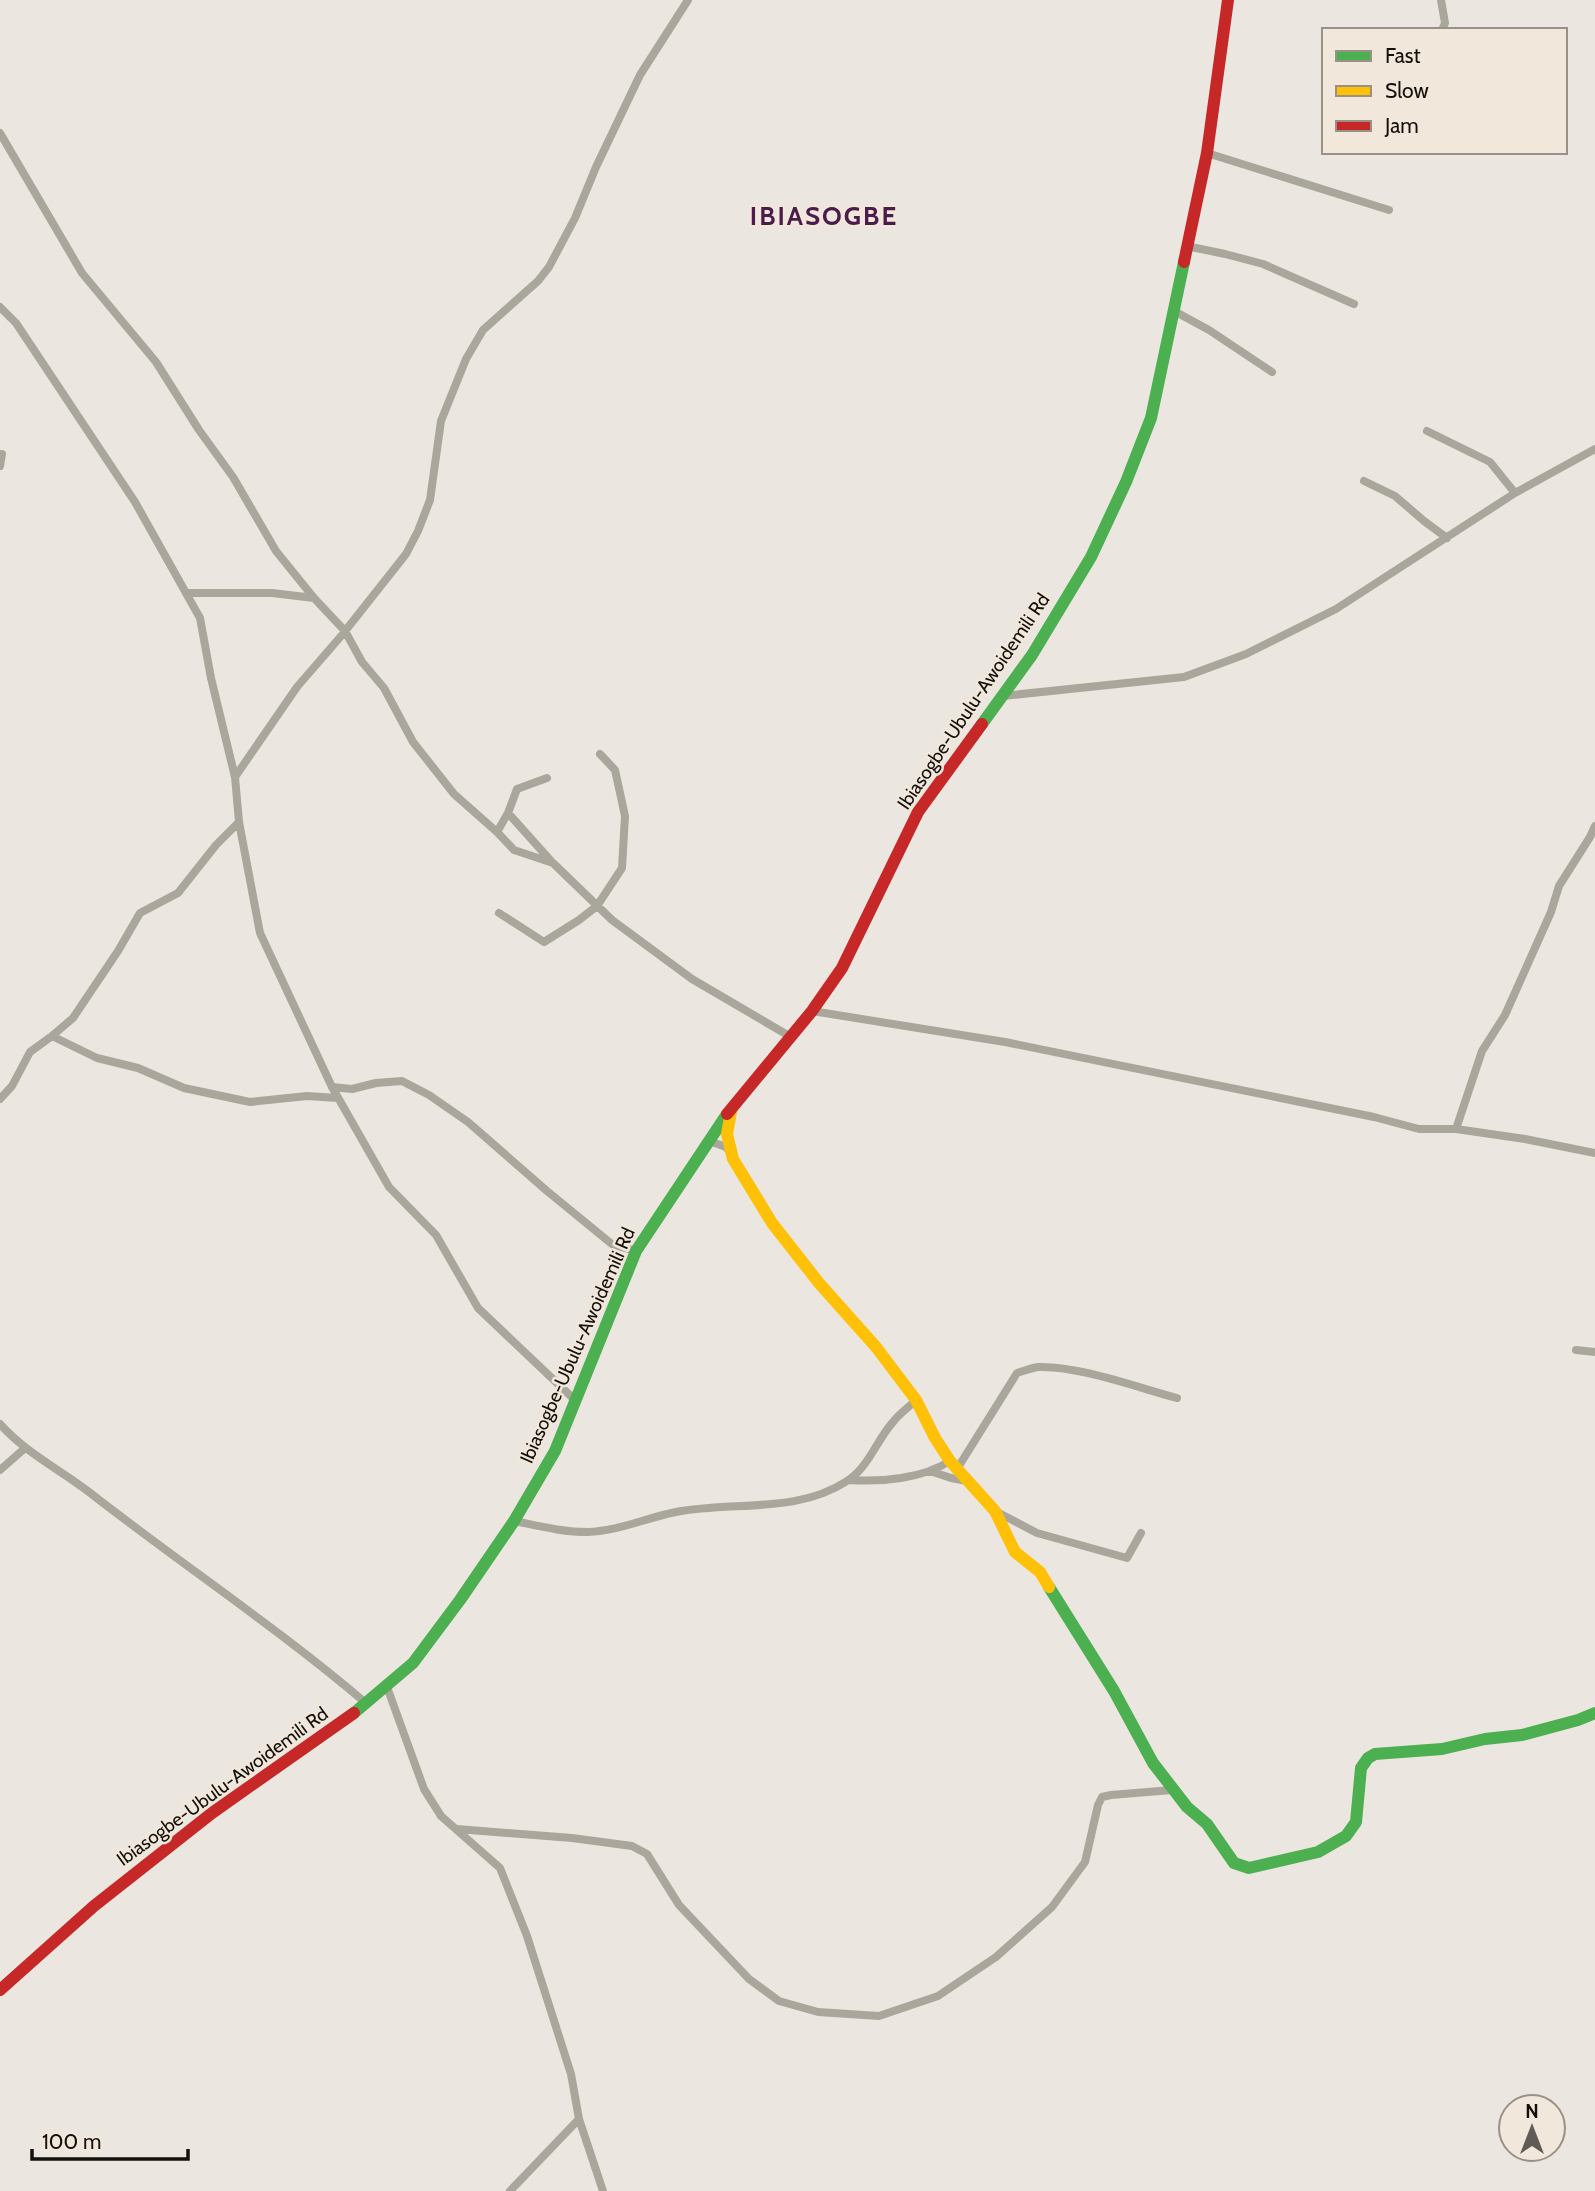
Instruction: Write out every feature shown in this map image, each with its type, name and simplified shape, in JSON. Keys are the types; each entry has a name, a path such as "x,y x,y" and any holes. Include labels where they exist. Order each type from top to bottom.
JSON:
{"street":[{"path":"235,777 297,687 406,554 430,500 441,421 473,346 483,330 538,281 549,267 575,218 640,75 688,0"},
{"name":"Ibiasogbe-Ubulu-Awoidemili Rd","path":"0,1990 94,1906 212,1813 367,1704 387,1687 413,1663 514,1521 555,1451 636,1251 731,1108 812,1011 842,968 918,811 1032,655 1091,557 1126,482 1151,418 1207,153 1228,0"},
{"path":"1441,0 1443,28"},
{"path":"0,133 82,273 156,362 199,430 233,477 276,551 345,631 362,662 384,688 413,743 454,794 514,850 553,863"},
{"path":"1207,153 1389,209"},
{"path":"1186,246 1263,264 1354,304"},
{"path":"0,307 16,323 135,502 200,618 211,678 235,777 239,822 260,933 332,1087 389,1187 436,1235 478,1308 576,1401"},
{"path":"1174,311 1209,330 1272,372"},
{"path":"1427,431 1490,462 1515,494"},
{"path":"1003,696 1184,677 1246,654 1336,609 1515,494 1595,449"},
{"path":"0,466 2,454"},
{"path":"1364,481 1395,496 1447,538"},
{"path":"186,593 272,593 314,598"},
{"path":"499,913 544,942 597,906 622,868 625,816 615,770 600,754"},
{"path":"497,832 517,789 547,778"},
{"path":"508,813 553,863 612,920 692,979 791,1037"},
{"path":"0,1099 12,1086 30,1052 73,1018 140,913 178,893 216,845 239,822"},
{"path":"1456,1129 1482,1051 1505,1015 1559,887 1595,826"},
{"path":"812,1011 1005,1042 1374,1117 1419,1129 1456,1129 1595,1153"},
{"path":"52,1037 97,1058 138,1068 184,1088 250,1102 307,1096 338,1098"},
{"path":"332,1087 352,1089 376,1083 402,1081 429,1095 468,1122 613,1245 636,1251"},
{"path":"731,1108 727,1134 731,1153"},
{"path":"709,1141 726,1147 731,1153 764,1209 791,1247 850,1320 876,1347 916,1401 953,1465 995,1511 1015,1552 1040,1572 1114,1691 1153,1763 1186,1807 1207,1824 1234,1863 1249,1868 1318,1852 1346,1836 1356,1822 1361,1768 1368,1758 1375,1755 1443,1749 1485,1739 1522,1735 1595,1713"},
{"path":"1576,1350 1595,1352"},
{"path":"849,1480 872,1481 953,1465 1017,1374 1035,1367 1085,1374 1177,1398"},
{"path":"514,1521 565,1532 591,1532 676,1513 779,1503 821,1495 849,1480 864,1466 893,1422 916,1401"},
{"path":"0,1424 24,1449 82,1487 142,1534 213,1583 367,1704"},
{"path":"0,1470 24,1449"},
{"path":"930,1471 970,1481"},
{"path":"995,1511 1037,1533 1127,1558 1141,1533"},
{"path":"387,1687 424,1789 441,1816 500,1868 527,1936 571,2074 579,2119 603,2191"},
{"path":"457,1829 572,1838 632,1846 647,1854 679,1905 749,1979 779,2001 818,2012 879,2016 938,1996 996,1957 1052,1907 1085,1862 1102,1797 1172,1790"},
{"path":"510,2191 579,2119"}],"traffic: fast":[{"path":"982,724 1032,655 1091,557 1126,482 1151,418 1184,262"},
{"path":"354,1713 413,1663 514,1521 555,1451 636,1251 727,1114"},
{"path":"1049,1587 1114,1691 1153,1763 1187,1807 1207,1824 1234,1863 1249,1868 1318,1852 1346,1836 1356,1822 1361,1768 1368,1758 1375,1754 1442,1749 1485,1739 1522,1735 1595,1713"}],"traffic: slow":[{"path":"731,1112 727,1134 733,1159 772,1223 819,1283 876,1347 916,1400 950,1461 995,1511 1015,1552 1040,1572 1049,1587"}],"traffic: jam":[{"path":"1184,262 1207,153 1228,0"},
{"path":"727,1114 812,1011 842,968 918,812 982,724"},
{"path":"0,1990 94,1906 212,1813 354,1713"}],"district":[{"name":"IBIASOGBE","path":"824,216"}]}
